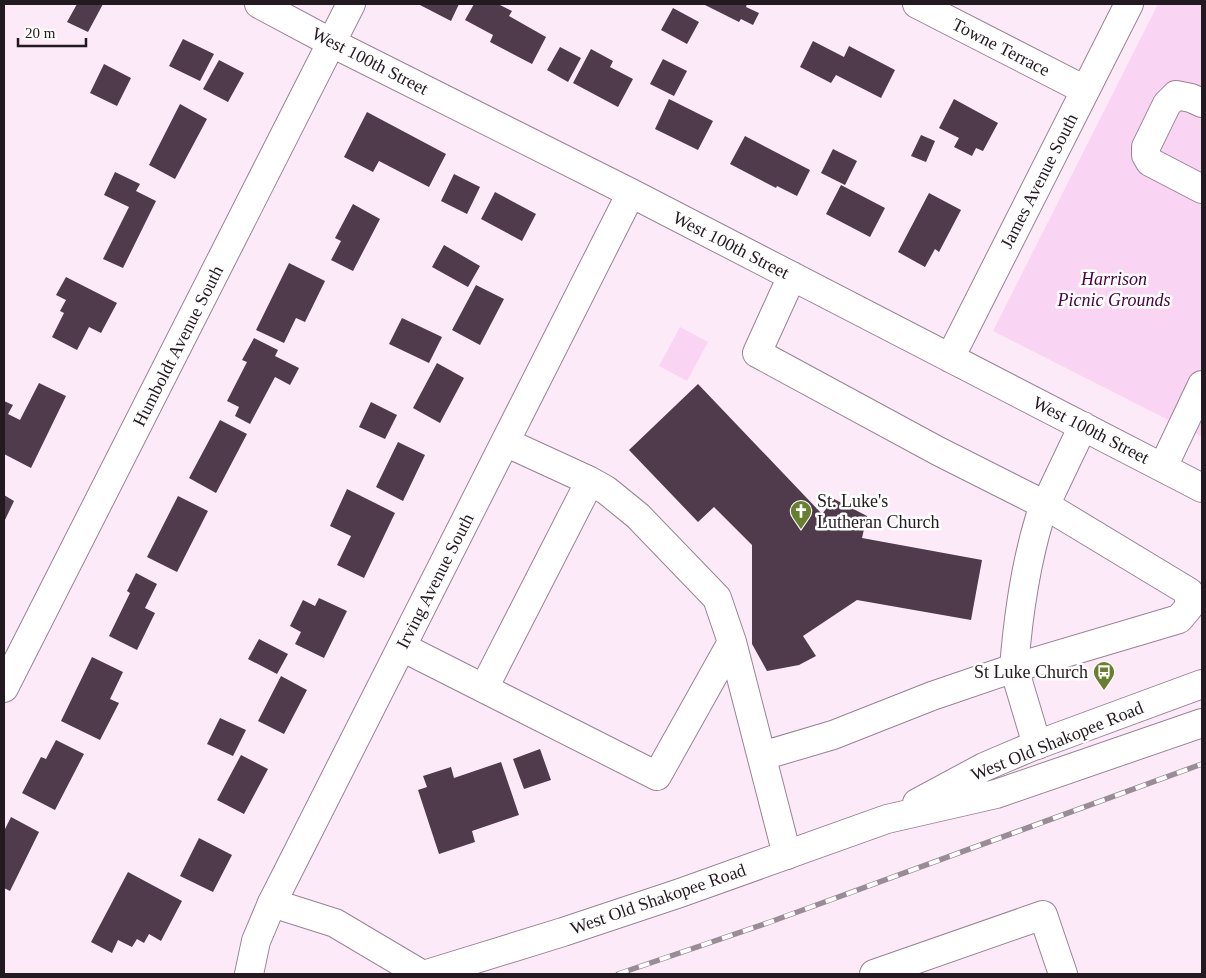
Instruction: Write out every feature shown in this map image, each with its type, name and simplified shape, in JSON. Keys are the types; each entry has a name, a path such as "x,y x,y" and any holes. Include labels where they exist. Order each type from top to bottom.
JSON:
{"street":[{"name":"West 100th Street","path":"259,4 332,43 631,193 1202,488"},
{"name":"Humboldt Avenue South","path":"4,688 352,4"},
{"name":"Towne Terrace","path":"917,4 1085,90"},
{"name":"James Avenue South","path":"950,358 1129,4"},
{"path":"1202,103 1191,98 1176,95 1167,104 1146,147 1146,155 1150,162 1202,189"},
{"name":"Irving Avenue South","path":"249,974 256,941 272,903 631,193"},
{"path":"762,756 833,735 932,696 1014,668 1179,619 1189,607 1189,592 1045,505 938,451 757,353 792,276"},
{"path":"1163,467 1202,384"},
{"path":"1037,745 1014,668 1017,628 1027,568 1040,514 1083,426"},
{"path":"505,442 590,480 606,490 638,516 718,598 732,642 787,855"},
{"path":"484,688 590,480"},
{"path":"402,646 657,776 732,642"},
{"name":"West Old Shakopee Road","path":"888,819 984,767 1037,745 1202,684"},
{"name":"West Old Shakopee Road","path":"427,974 563,932 888,819 996,794 1202,723"},
{"path":"272,903 335,923 421,974"},
{"path":"874,974 1043,915 1062,974"}],"green space":[{"name":"Harrison Picnic Grounds","path":"1158,4 1202,4 1202,437 993,331"},
{"path":"680,327 708,342 687,381 659,366"}],"building":[{"path":"77,4 103,4 88,32 67,22"},
{"path":"418,4 459,4 451,21"},
{"path":"474,4 498,4 512,11 509,16 546,37 532,64 490,42 493,35 465,20"},
{"path":"703,4 747,4 746,7 759,13 753,25 741,19 739,22"},
{"path":"673,8 699,22 687,44 661,30"},
{"path":"183,39 214,54 200,81 169,66"},
{"path":"813,41 844,57 849,46 895,70 881,98 836,75 831,83 800,67"},
{"path":"560,47 581,58 568,82 547,70"},
{"path":"591,49 613,61 610,67 633,79 618,107 573,83"},
{"path":"663,59 687,71 674,96 650,84"},
{"path":"219,60 244,73 228,102 203,89"},
{"path":"104,64 131,78 117,106 90,93"},
{"path":"669,99 713,121 698,150 655,129"},
{"path":"954,99 998,123 983,151 976,148 972,156 954,147 959,138 939,128"},
{"path":"180,104 207,119 175,179 149,165"},
{"path":"367,112 446,154 429,187 379,161 373,172 344,157"},
{"path":"921,135 935,141 926,162 911,156"},
{"path":"745,136 810,170 797,196 777,186 776,188 730,164"},
{"path":"833,149 857,161 845,185 821,173"},
{"path":"115,172 140,184 136,191 156,201 123,268 103,259 129,207 104,195"},
{"path":"454,174 480,187 467,214 441,201"},
{"path":"841,185 885,208 870,237 826,214"},
{"path":"495,192 536,214 522,241 481,219"},
{"path":"929,193 961,210 939,252 935,249 925,267 898,252"},
{"path":"353,204 380,219 353,271 331,260 341,241 335,238"},
{"path":"444,245 480,266 468,287 432,267"},
{"path":"289,263 325,281 305,322 296,318 284,343 256,330"},
{"path":"66,277 117,303 101,333 89,327 77,350 52,337 64,313 60,311 66,300 56,295"},
{"path":"476,285 504,299 480,345 452,330"},
{"path":"402,318 442,337 429,363 389,344"},
{"path":"254,338 278,350 275,356 299,368 290,385 275,377 250,424 235,416 239,407 227,401 247,362 242,360"},
{"path":"437,363 464,378 440,423 413,408"},
{"path":"39,383 66,396 31,468 4,454 4,401 13,405 8,414 20,420"},
{"name":"St. Luke's Lutheran Church","path":"698,384 822,514 834,499 867,516 862,538 982,560 971,620 857,600 803,636 816,656 799,665 767,671 752,644 752,545 714,507 698,522 629,450"},
{"path":"371,402 397,415 385,439 359,427"},
{"path":"220,420 247,434 216,493 189,478"},
{"path":"398,442 425,455 403,501 376,487"},
{"path":"347,489 395,513 364,578 337,565 351,536 330,526"},
{"path":"4,495 14,501 4,522"},
{"path":"178,496 208,511 177,572 147,557"},
{"path":"136,573 157,584 145,608 155,613 137,650 109,636 130,593 127,591"},
{"path":"319,598 347,611 324,658 295,644 301,632 290,626 303,600 315,606"},
{"path":"259,639 288,654 277,674 248,659"},
{"path":"92,657 123,672 110,699 119,703 100,740 61,721"},
{"path":"281,676 307,690 284,734 258,721"},
{"path":"220,718 246,730 233,756 207,744"},
{"path":"56,740 84,754 55,810 22,793 41,757 46,759"},
{"path":"540,749 551,780 524,789 513,759"},
{"path":"241,755 268,769 244,814 217,800"},
{"path":"501,762 519,815 472,831 475,842 439,854 418,790 427,787 423,776 451,767 454,778"},
{"path":"11,817 39,832 10,891 4,888 4,831"},
{"path":"199,838 232,855 213,892 180,876"},
{"path":"128,872 182,901 161,941 149,934 144,943 137,939 132,947 118,940 112,953 91,942"}],"railway":[{"path":"618,974 770,922 1202,764"}],"place":[{"name":"St. Luke's Lutheran Church","path":"801,530"},
{"name":"St Luke Church","path":"1104,691"}]}
